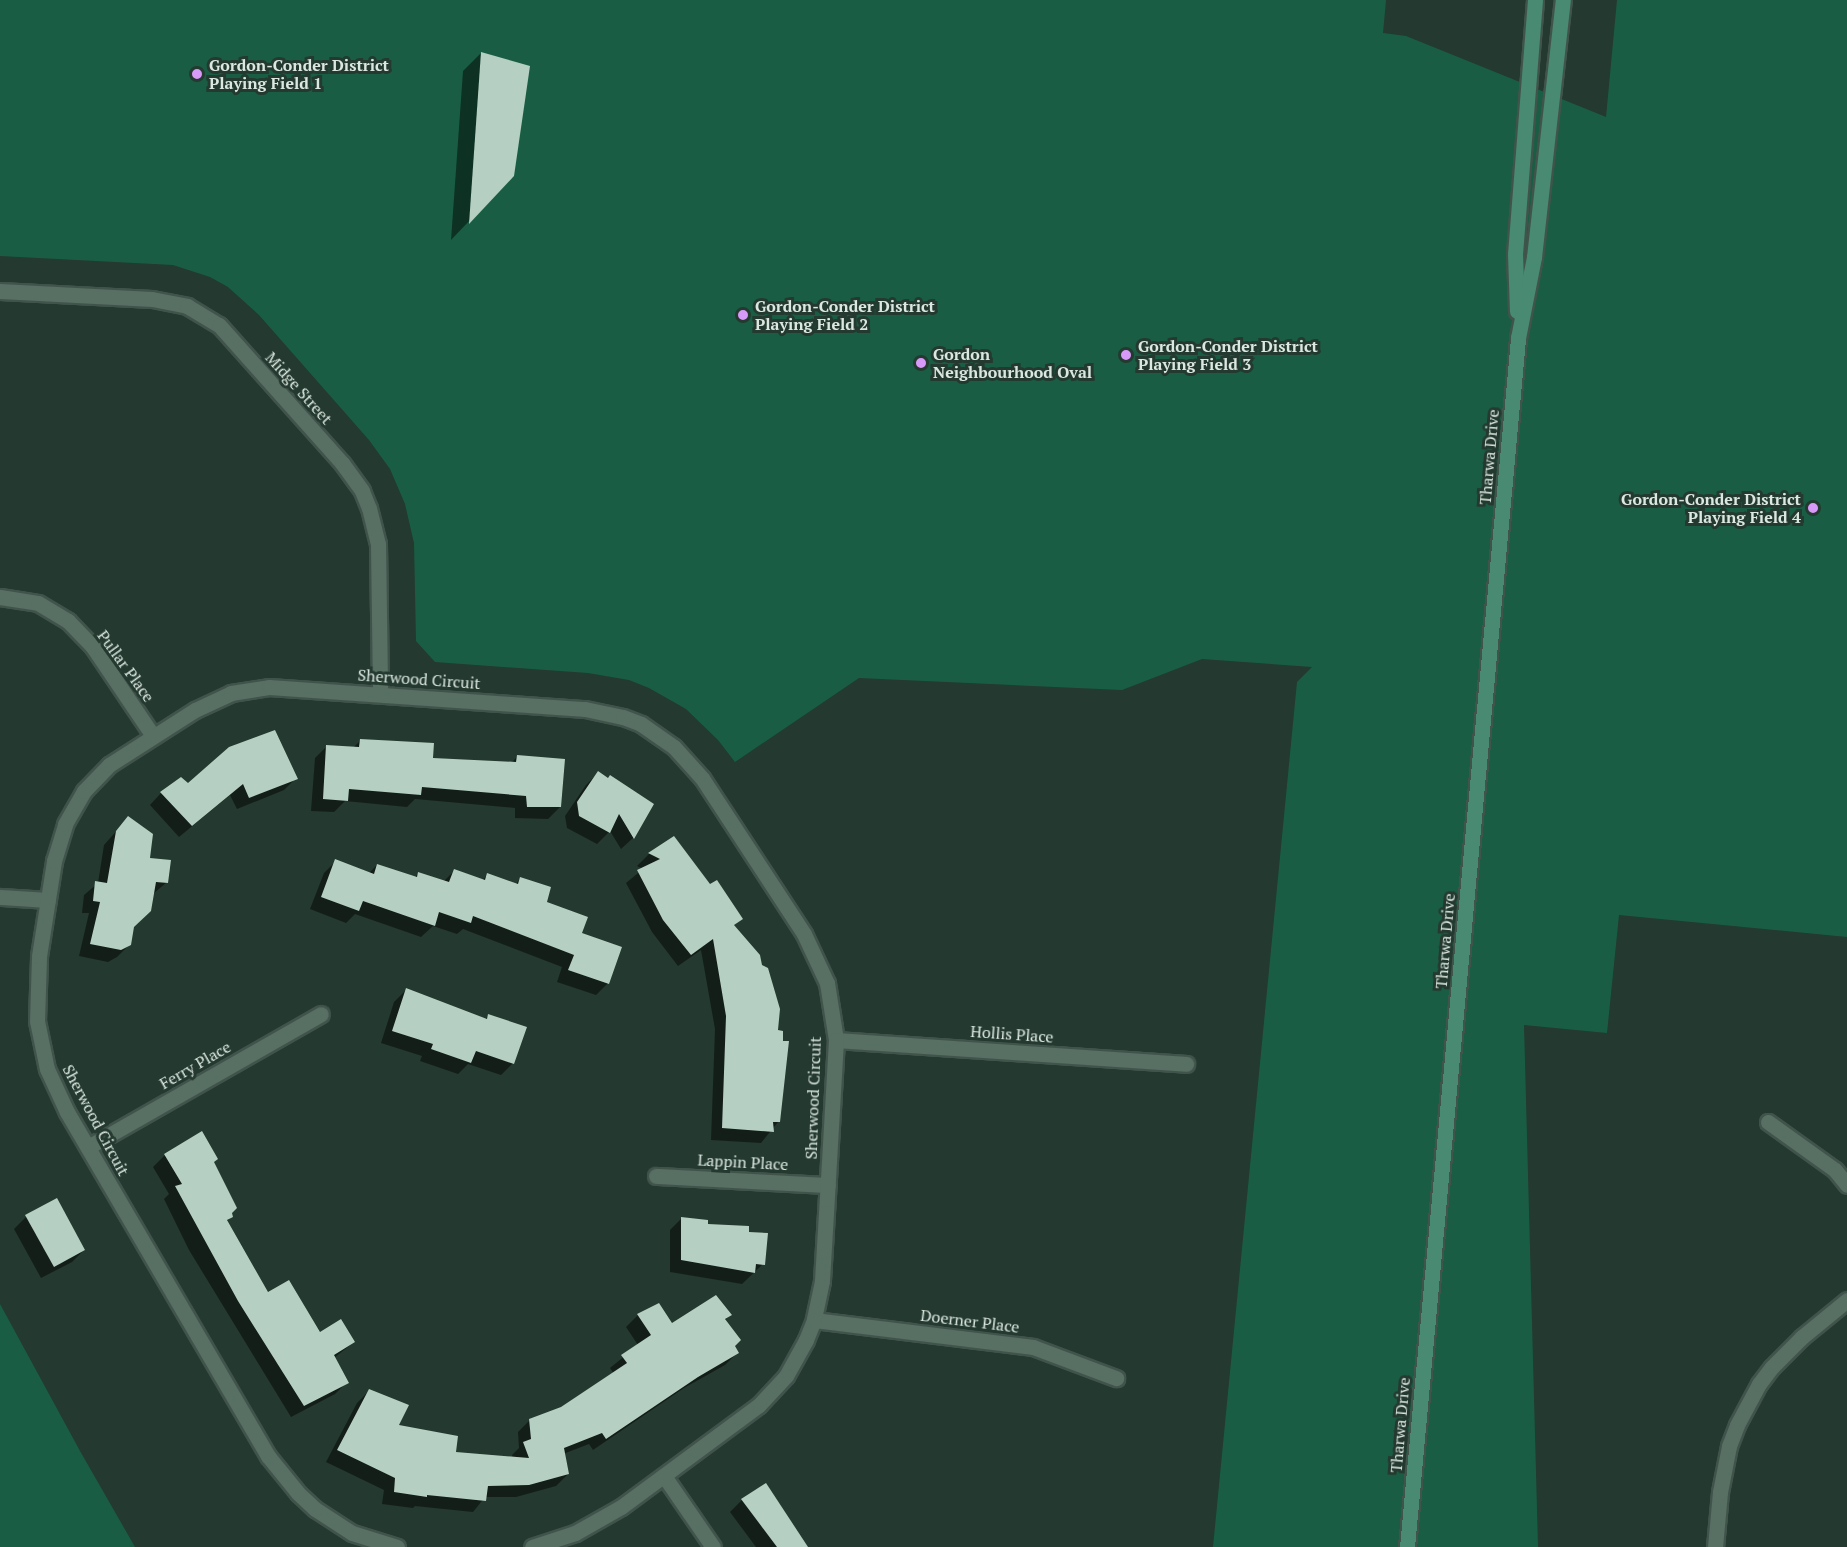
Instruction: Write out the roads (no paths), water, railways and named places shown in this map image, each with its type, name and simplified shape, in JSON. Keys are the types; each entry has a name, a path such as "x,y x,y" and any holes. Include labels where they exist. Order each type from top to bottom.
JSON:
{"main road":[{"name":"Tharwa Drive","path":"1518,338 1515,254 1535,0"},
{"name":"Tharwa Drive","path":"1407,1547 1518,338 1534,257 1563,0"}],"street":[{"name":"Midge Street","path":"0,291 152,299 187,306 219,325 342,463 362,491 378,544 380,694"},
{"name":"Pullar Place","path":"0,597 38,603 68,621 93,647 153,736"},
{"name":"Sherwood Circuit","path":"397,1547 352,1533 315,1509 298,1493 268,1456 88,1147 47,1069 37,1021 39,956 54,861 65,824 84,791 109,765 195,710 231,693 269,687 585,709 623,717 641,724 674,747 702,778 804,934 827,983 836,1040 828,1185 822,1281 814,1320 806,1340 786,1376 759,1405 621,1507 575,1533 532,1547"},
{"path":"0,897 48,900"},
{"name":"Ferry Place","path":"88,1147 321,1014"},
{"name":"Hollis Place","path":"836,1040 1186,1064"},
{"path":"1768,1122 1835,1170 1847,1185"},
{"name":"Lappin Place","path":"656,1176 828,1185"},
{"path":"1715,1547 1720,1492 1729,1446 1758,1384 1802,1337 1847,1300"},
{"name":"Doerner Place","path":"814,1320 1033,1347 1116,1378"},
{"path":"664,1476 713,1547"}],"place":[{"name":"Gordon-Conder District Playing Field 1","path":"197,74"},
{"name":"Gordon-Conder District Playing Field 2","path":"743,315"},
{"name":"Gordon-Conder District Playing Field 3","path":"1126,355"},
{"name":"Gordon Neighbourhood Oval","path":"921,363"},
{"name":"Gordon-Conder District Playing Field 4","path":"1813,508"}]}
